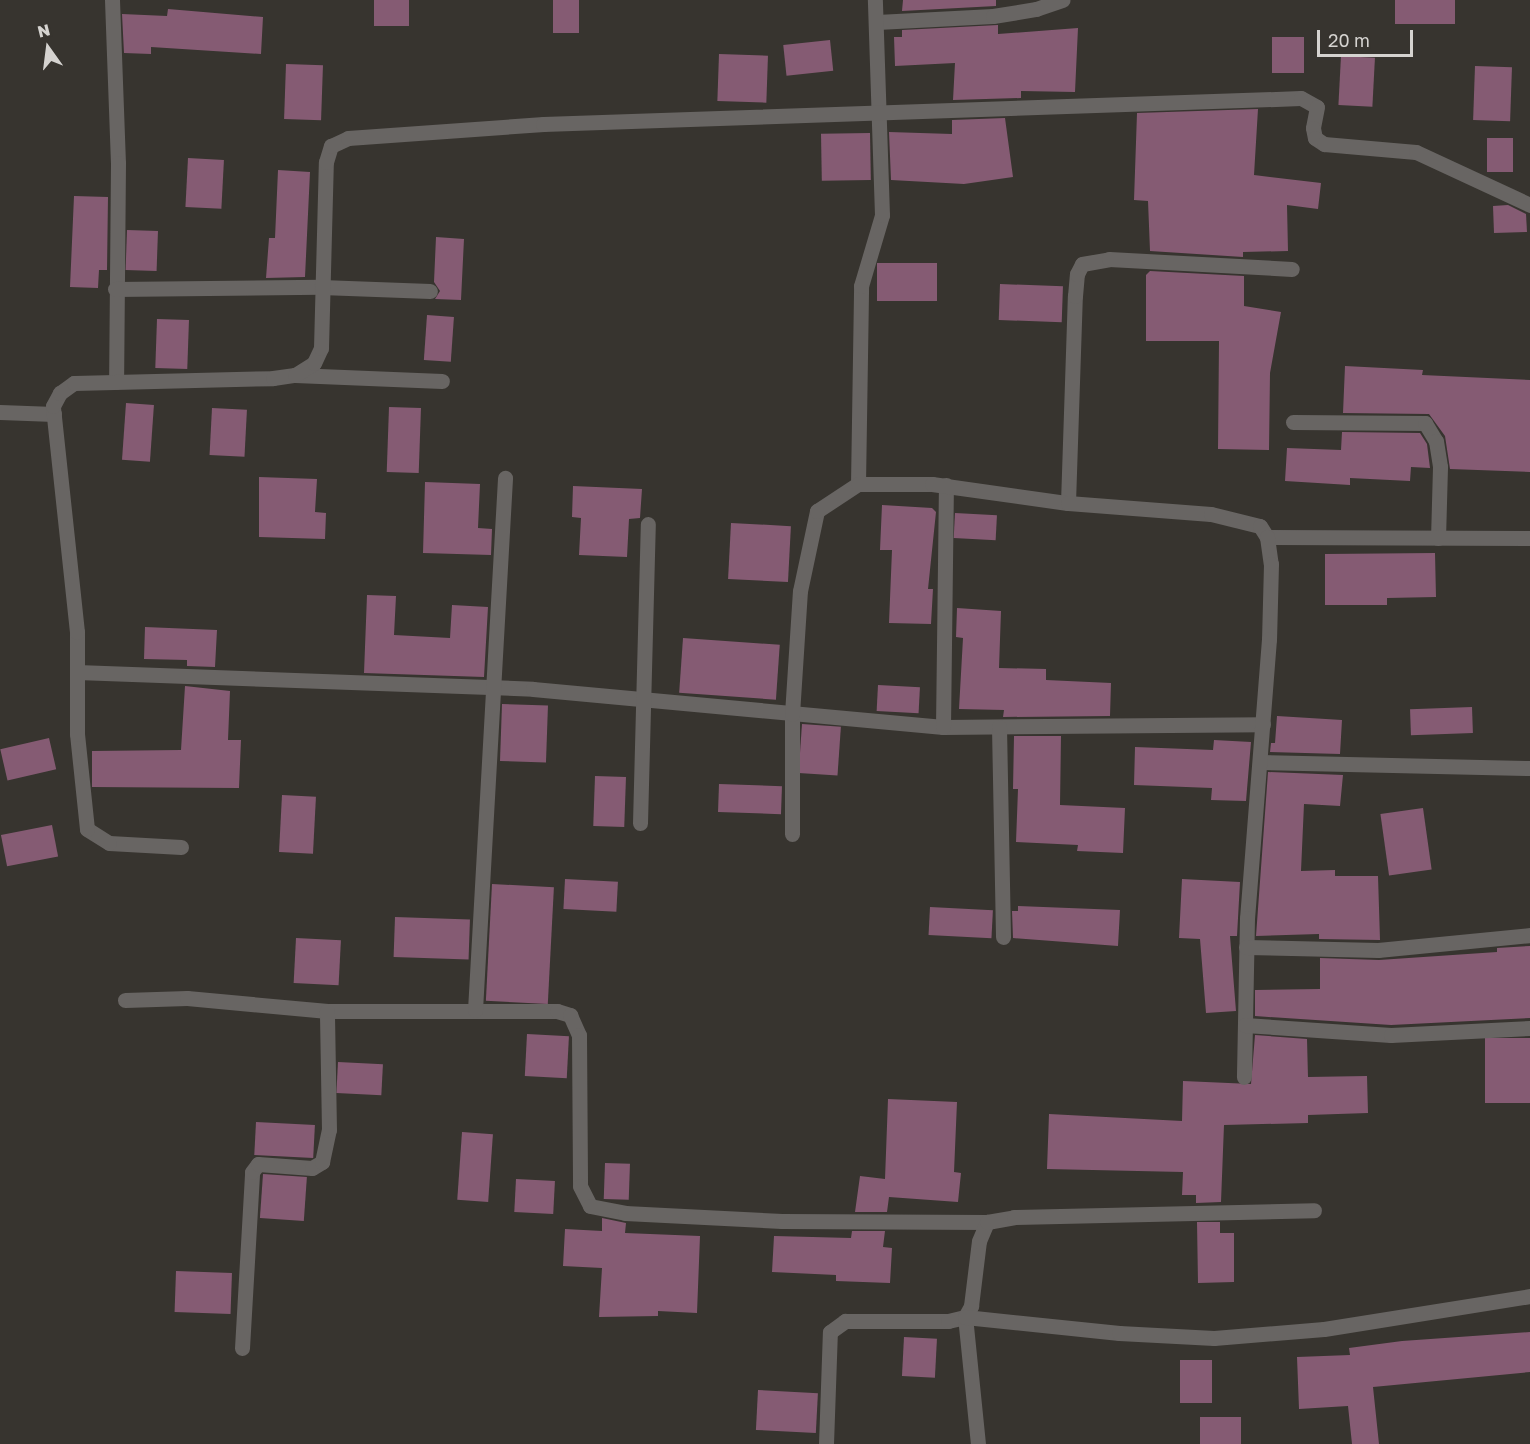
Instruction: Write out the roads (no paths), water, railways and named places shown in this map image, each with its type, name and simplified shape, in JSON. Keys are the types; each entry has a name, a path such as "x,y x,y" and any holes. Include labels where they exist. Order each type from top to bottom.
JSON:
{"street":[{"path":"112,0 118,163 115,289 116,382"},
{"path":"858,484 861,286 882,215 881,114 875,0"},
{"path":"877,22 993,16 1036,9 1062,0"},
{"path":"295,375 314,363 321,348 326,162 331,146 348,138 543,124 1301,98 1317,107 1313,128 1316,138 1324,144 1416,152 1520,197 1530,205"},
{"path":"1068,502 1075,296 1077,274 1082,264 1109,259 1292,269"},
{"path":"115,289 321,287 430,291"},
{"path":"181,847 109,843 87,829 77,734 77,632 54,414 60,393 74,383 295,375 442,381"},
{"path":"0,412 54,414"},
{"path":"1293,422 1425,423 1436,441 1440,467 1438,538"},
{"path":"475,1010 505,478"},
{"path":"792,834 792,714 800,591 817,511 858,484 946,485 1068,502 1211,514 1260,526 1267,537 1271,564 1263,724 1246,947 1244,1077"},
{"path":"943,727 946,485"},
{"path":"640,823 648,524"},
{"path":"1267,537 1530,538"},
{"path":"77,672 492,688 943,727 1263,724"},
{"path":"999,727 1003,937"},
{"path":"1260,762 1530,768"},
{"path":"1246,947 1378,950 1530,935"},
{"path":"125,1000 187,998 327,1011 557,1011 570,1015 576,1023 580,1186 590,1206 625,1213 782,1221 987,1222 1014,1217 1314,1210"},
{"path":"242,1348 252,1172 258,1164 312,1168 322,1162 329,1130 327,1011"},
{"path":"1245,1025 1391,1035 1530,1028"},
{"path":"978,1444 965,1317 973,1296 979,1241 987,1222"},
{"path":"826,1444 830,1332 837,1324 860,1320 948,1321 965,1317 1119,1333 1214,1338 1324,1329 1530,1296"}]}
